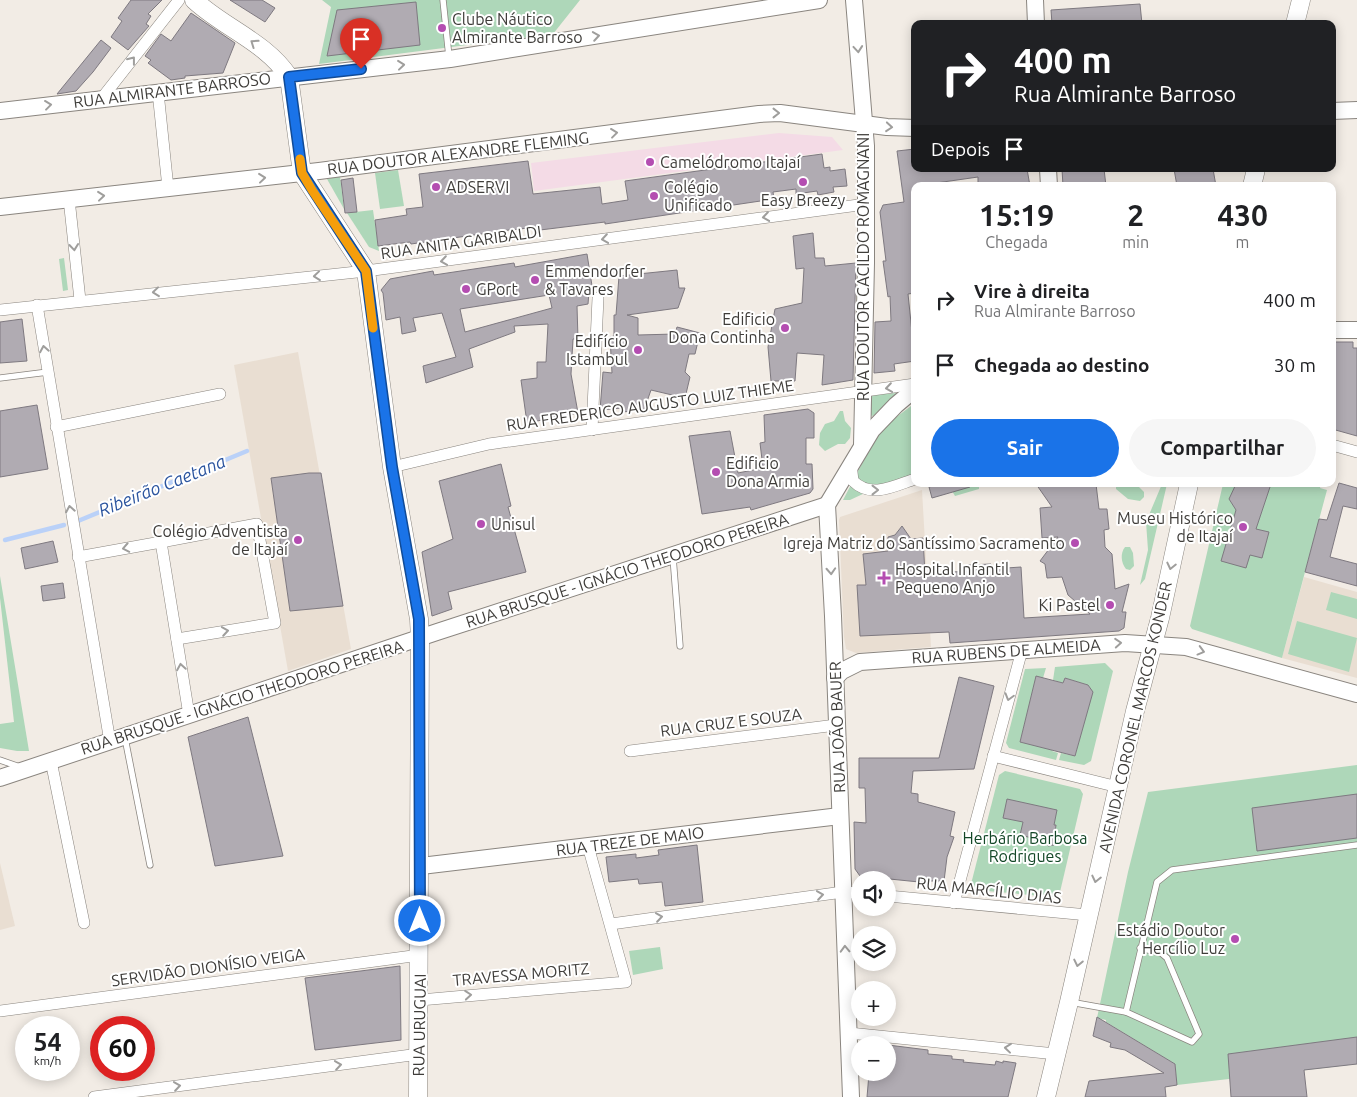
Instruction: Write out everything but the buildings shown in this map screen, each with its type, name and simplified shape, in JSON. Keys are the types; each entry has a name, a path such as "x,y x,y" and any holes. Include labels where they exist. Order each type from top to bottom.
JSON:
{"main road":[{"path":"194,0 264,50 283,68 289,77"},
{"path":"1296,20 1301,0"},
{"name":"RUA URUGUAI","path":"289,77 302,173 366,271 392,467 419,619 420,1000 418,1097"},
{"name":"AVENIDA CORONEL MARCOS KONDER","path":"1046,1097 1070,1002 1088,916 1152,644 1160,618 1188,487"}],"street":[{"path":"102,98 179,0"},
{"name":"RUA ALMIRANTE BARROSO","path":"0,110 450,60 771,4 819,0"},
{"name":"RUA DOUTOR CACILDO ROMAGNANI","path":"854,0 864,124 866,204 862,445"},
{"path":"1036,20 1038,0"},
{"path":"158,92 168,188"},
{"path":"1336,111 1357,110"},
{"name":"RUA DOUTOR ALEXANDRE FLEMING","path":"0,207 302,173 759,114 780,113 864,124 911,128"},
{"path":"69,199 80,300"},
{"name":"RUA ANITA GARIBALDI","path":"0,310 366,271 866,204"},
{"path":"592,430 598,298"},
{"path":"37,305 78,557 117,739"},
{"path":"1336,330 1357,330"},
{"name":"RUA FREDERICO AUGUSTO LUIZ THIEME","path":"392,467 488,444 911,385"},
{"path":"827,505 862,445 883,417 911,392"},
{"path":"56,427 220,394"},
{"path":"1336,446 1357,452"},
{"path":"851,464 854,481 866,490 878,492 911,480"},
{"name":"RUA BRUSQUE - IGNÁCIO THEODORO PEREIRA","path":"0,778 827,505"},
{"name":"RUA JOÃO BAUER","path":"827,505 851,1097"},
{"path":"78,557 257,524 275,623 177,639"},
{"path":"161,542 189,715"},
{"name":"RUA RUBENS DE ALMEIDA","path":"835,678 842,671 860,662 1125,643 1186,647 1357,694"},
{"path":"834,646 846,656 860,662"},
{"path":"954,903 1022,650"},
{"name":"RUA CRUZ E SOUZA","path":"630,751 836,725"},
{"path":"992,756 1118,787"},
{"path":"51,761 84,923"},
{"name":"RUA TREZE DE MAIO","path":"420,866 840,816"},
{"path":"588,846 611,924 843,892 851,892"},
{"name":"RUA MARCÍLIO DIAS","path":"896,897 1088,916"},
{"name":"TRAVESSA MORITZ","path":"420,1000 626,982 611,924"},
{"name":"SERVIDÃO DIONÍSIO VEIGA","path":"0,1011 420,955"},
{"path":"849,1033 1056,1054"},
{"path":"94,1097 418,1054"}],"lane":[{"path":"443,0 450,60"},
{"path":"0,378 48,372"},
{"path":"673,555 680,646"},
{"path":"117,739 150,865"},
{"path":"0,760 26,769"},
{"path":"1126,1012 1157,882 1172,870 1357,845"},
{"path":"1070,1002 1126,1012 1192,1042 1198,1034 1167,958 1162,953 1140,948"}],"shaded area":[{"name":"Camelódromo Itajaí","path":"779,133 832,137 843,150 534,191 531,163"},
{"name":"Colégio Adventista de Itajaí","path":"298,352 351,649 288,671 234,365"},
{"name":"Hospital Infantil Pequeno Anjo","path":"922,490 931,647 856,653 846,649 840,517"},
{"path":"1304,577 1357,592 1357,678 1282,658"},
{"path":"0,863 15,926 0,930"}],"green space":[{"name":"Clube Náutico Almirante Barroso","path":"322,0 580,0 553,34 319,64 331,7"},
{"path":"398,170 404,206 380,209 375,173"},
{"path":"340,176 344,209 327,179"},
{"path":"373,210 379,251 369,247 347,213"},
{"path":"64,258 68,290 63,291 59,259"},
{"path":"897,393 873,416 870,415 872,395"},
{"path":"911,406 911,475 880,486 850,500 843,500 876,437 887,424"},
{"path":"840,411 843,411 845,421 851,428 850,438 845,444 838,444 825,451 819,445 820,433 825,424 834,421"},
{"path":"950,487 979,487 979,489 955,496"},
{"path":"1116,487 1139,487 1144,492 1144,497 1140,501 1128,499"},
{"path":"1161,487 1166,487 1145,579 1140,585 1148,550 1146,522"},
{"path":"1222,487 1320,487 1327,490 1282,658 1192,629 1190,626"},
{"path":"1125,547 1130,547 1133,553 1134,566 1130,570 1124,567 1122,561 1122,552"},
{"path":"0,576 29,751 0,748 0,724 14,722 0,598"},
{"path":"1331,592 1357,599 1357,619 1326,610"},
{"path":"1297,621 1357,638 1349,672 1288,654"},
{"path":"1105,663 1113,671 1091,761 1084,765 1059,760 1061,753 1075,756 1092,692 1088,685 1065,678 1063,683 1053,680 1055,667"},
{"path":"1046,668 1043,678 1036,677 1020,742 1052,749 1052,751 1058,753 1056,760 1009,748 1006,743 1025,669"},
{"name":"Estádio Doutor Hercílio Luz","path":"1357,765 1357,1064 1177,1085 1175,1064 1106,1022 1106,1020 1097,1018 1128,872 1148,792"},
{"name":"Herbário Barbosa Rodrigues","path":"1005,771 1080,789 1083,794 1060,892 1053,897 975,890 971,884 999,775"},
{"path":"660,947 663,969 633,975 629,951"}],"waterway":[{"name":"Ribeirão Caetana","path":"78,521 247,451"},
{"name":"Ribeirão Caetana","path":"5,540 64,525"}],"slow traffic":[{"path":"300,159 302,173 312,190 366,271 373,328"}],"place":[{"name":"Clube Náutico Almirante Barroso","path":"442,28"},
{"name":"Camelódromo Itajaí","path":"650,162"},
{"name":"Easy Breezy","path":"803,182"},
{"name":"ADSERVI","path":"436,187"},
{"name":"Colégio Unificado","path":"654,196"},
{"name":"Emmendorfer & Tavares","path":"535,280"},
{"name":"GPort","path":"466,289"},
{"name":"Edificio Dona Continha","path":"785,328"},
{"name":"Edifício Istambul","path":"638,350"},
{"name":"Edificio Dona Armia","path":"716,472"},
{"name":"Unisul","path":"481,524"},
{"name":"Museu Histórico de Itajaí","path":"1243,527"},
{"name":"Colégio Adventista de Itajaí","path":"298,540"},
{"name":"Igreja Matriz do Santíssimo Sacramento","path":"1075,543"},
{"name":"Hospital Infantil Pequeno Anjo","path":"884,578"},
{"name":"Ki Pastel","path":"1110,605"},
{"name":"Estádio Doutor Hercílio Luz","path":"1235,939"}],"route":[{"path":"361,69 289,77 302,173 366,271 392,467 419,619 420,921"}]}
